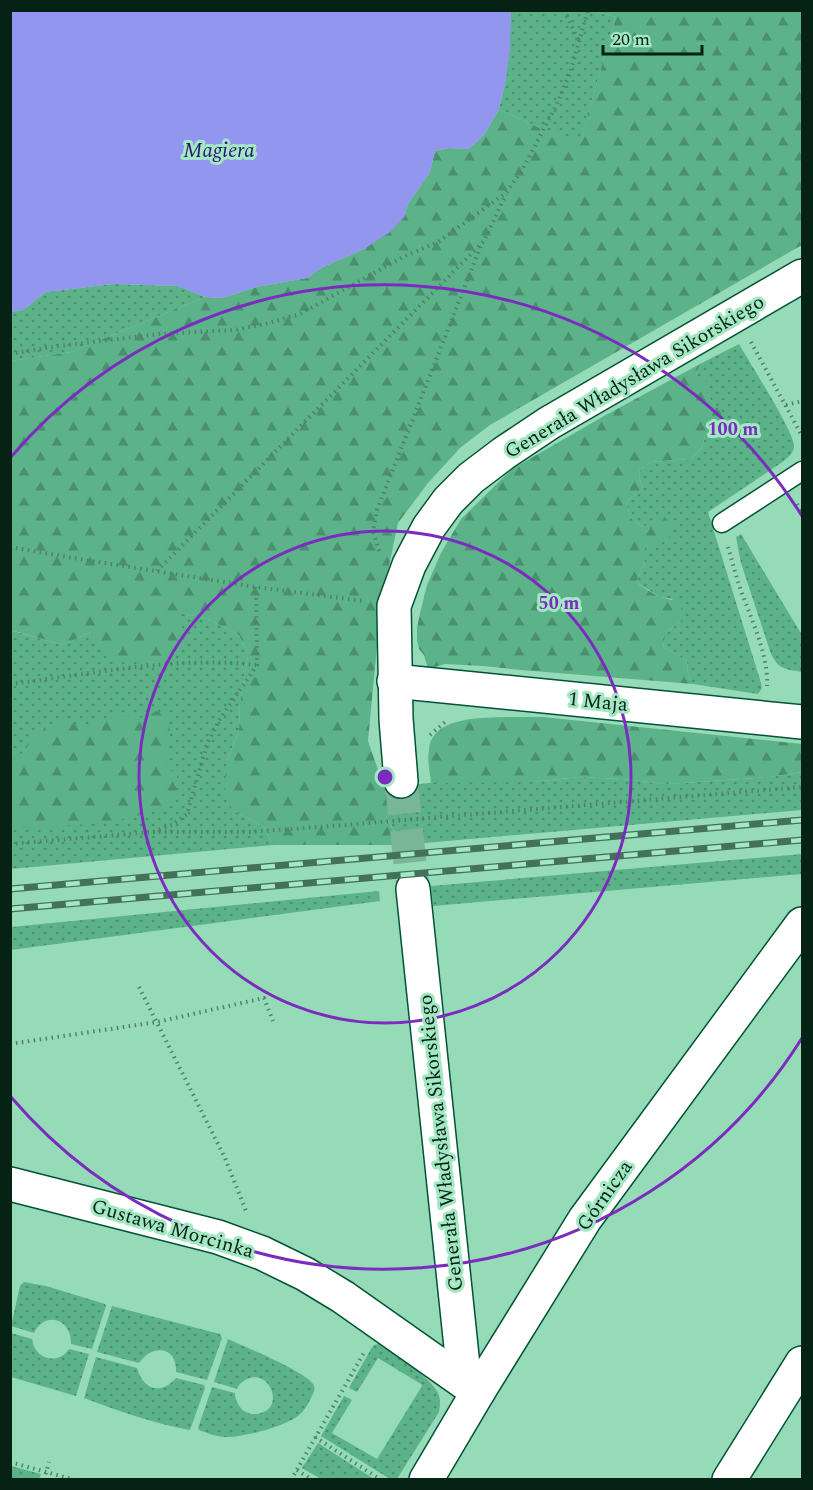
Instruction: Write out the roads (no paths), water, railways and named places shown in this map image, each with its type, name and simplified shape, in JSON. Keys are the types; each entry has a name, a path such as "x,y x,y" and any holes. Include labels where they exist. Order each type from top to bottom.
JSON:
{"street":[{"name":"Generała Władysława Sikorskiego","path":"402,781 394,681 394,606 409,565 429,527 448,501 471,478 549,423 802,276"},
{"name":"1 Maja","path":"394,681 802,722"},
{"name":"Generała Władysława Sikorskiego","path":"413,889 464,1366 477,1392"},
{"name":"Górnicza","path":"426,1479 477,1392 585,1219 802,924"},
{"name":"Gustawa Morcinka","path":"10,1184 218,1237 262,1254 305,1274 343,1298 477,1392"},
{"path":"729,1479 802,1363"}],"lane":[{"path":"722,523 802,471"}],"water":[{"name":"Magiera","path":"11,10 511,11 510,49 499,109 484,135 469,149 449,148 435,151 430,172 408,204 404,217 390,232 364,249 323,267 307,278 256,287 223,298 205,297 178,286 113,284 46,292 23,310 11,312"}],"tunnel":[{"path":"401,781 413,889"}],"railway":[{"path":"10,889 802,820"},
{"path":"10,909 802,840"}]}
